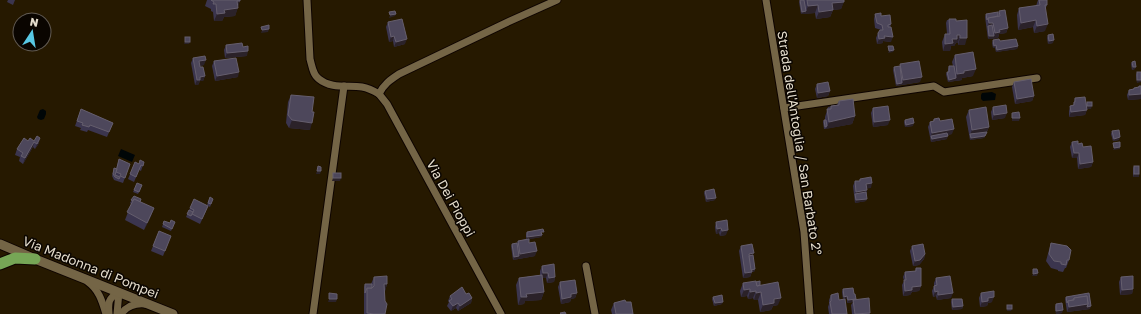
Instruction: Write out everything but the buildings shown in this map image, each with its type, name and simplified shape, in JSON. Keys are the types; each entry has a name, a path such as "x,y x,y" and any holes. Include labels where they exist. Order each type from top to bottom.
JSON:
{"highway":[{"path":"0,264 15,258 35,259"}],"street":[{"path":"307,0 309,49 312,68 319,79 331,85 362,87 379,94 384,86 399,74 557,0"},
{"name":"Strada dell'Antoglia / San Barbato 2°","path":"766,0 804,232 810,314"},
{"path":"784,108 934,86 944,92 1037,78"},
{"path":"313,314 344,86"},
{"name":"Via Dei Pioppi","path":"379,94 386,104 501,314"},
{"name":"Via Madonna di Pompei","path":"0,244 173,314"},
{"path":"586,266 595,314"},
{"path":"79,276 93,286 99,293 107,314"},
{"path":"107,314 108,303 112,296 119,292"},
{"path":"117,314 119,292"},
{"path":"121,314 132,305 138,303 151,305"}],"shaded area":[{"path":"992,92 996,94 995,100 983,101 981,99 982,93"},
{"path":"43,109 46,111 44,119 38,119 37,117 40,110"},
{"path":"121,149 135,155 132,162 118,156"}]}
